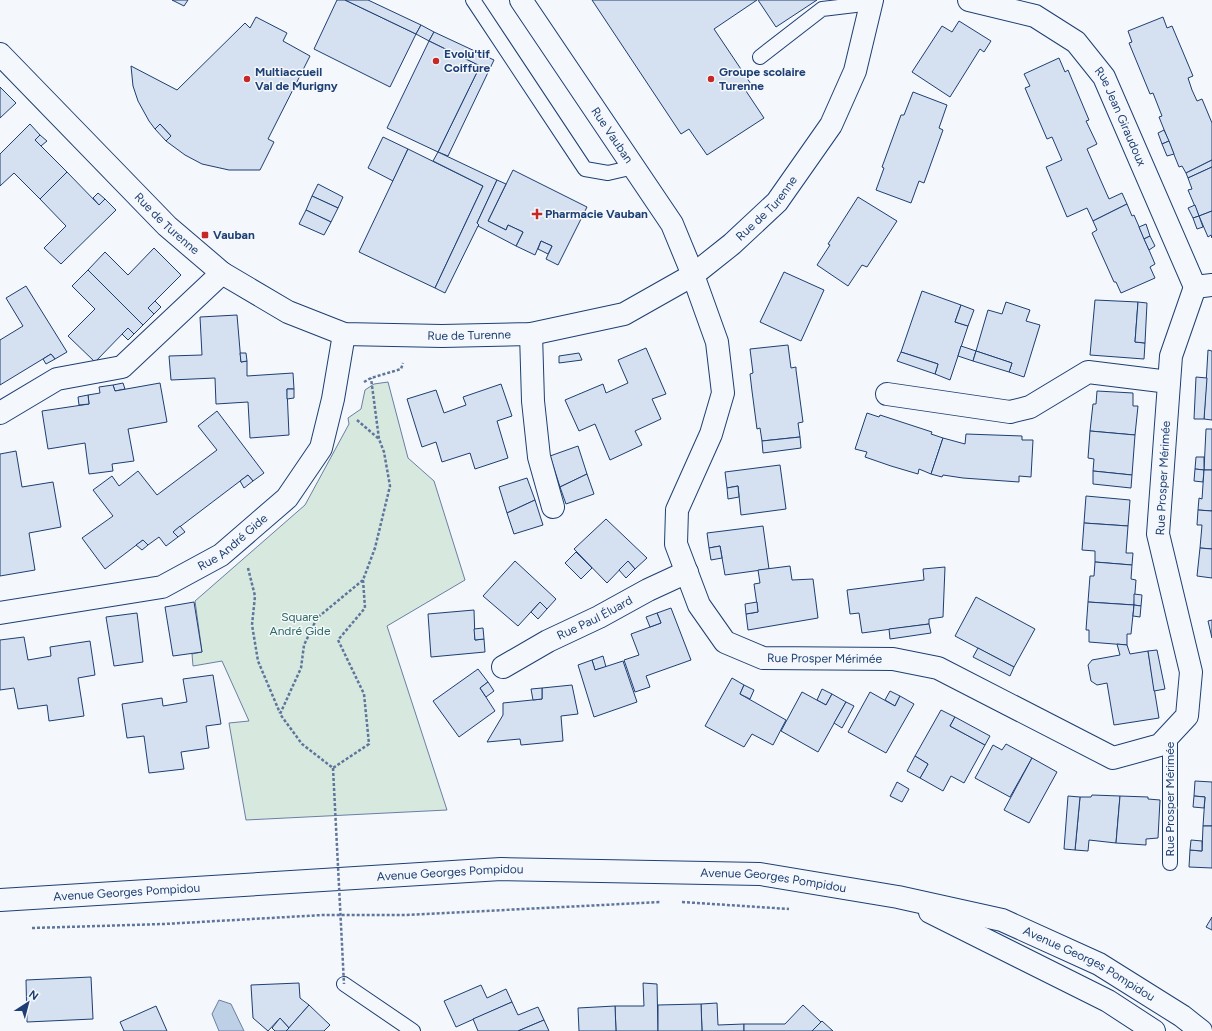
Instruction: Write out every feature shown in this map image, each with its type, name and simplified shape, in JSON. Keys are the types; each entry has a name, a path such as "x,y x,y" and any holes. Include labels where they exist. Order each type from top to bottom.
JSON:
{"street":[{"name":"Rue Vauban","path":"521,0 672,224 694,275"},
{"name":"Rue Jean Giraudoux","path":"970,0 1035,16 1076,42 1104,77 1204,286"},
{"name":"Rue de Turenne","path":"0,54 167,226 222,273 288,312 344,334 531,334 624,314 694,275 732,244 777,202 831,125 855,71 872,1"},
{"path":"0,414 57,379 122,367 222,273"},
{"name":"Rue Prosper Mérimée","path":"694,275 717,342 723,393 711,434 677,510 676,544 699,605 725,642 763,658 893,659 938,668 1112,758 1160,745 1187,716 1191,672 1158,534 1171,356 1204,286"},
{"name":"Rue André Gide","path":"0,613 162,587 221,555 287,498 320,448 333,399 344,334"},
{"path":"531,334 533,401 540,457 553,507"},
{"path":"887,394 1010,412 1030,407 1088,372 1169,382"},
{"name":"Rue Paul Éluard","path":"503,666 548,641 599,617 648,590 686,572"},
{"name":"Avenue Georges Pompidou","path":"0,900 502,869 760,874 898,897 1002,920 1099,964 1182,1016 1201,1031"},
{"name":"Avenue Georges Pompidou","path":"898,897 1108,1001 1154,1031"}],"lane":[{"path":"473,0 585,169 608,174 634,167"},
{"path":"760,57 822,9 872,1"},
{"name":"Rue Prosper Mérimée","path":"1170,734 1170,863"},
{"path":"344,984 413,1031"}],"path":[{"path":"360,385 371,378 401,369 413,335"},
{"path":"333,768 369,744 364,694 338,640 365,608 363,580 375,548 390,486 384,452 379,439 371,378"},
{"path":"356,419 379,439"},
{"path":"240,539 255,596 252,625 258,661 280,714 302,744 333,768 344,984"},
{"path":"280,714 301,668 304,645 317,618 363,580"},
{"path":"31,928 164,924 323,916 406,915 668,901"},
{"path":"676,902 792,909"}],"green space":[{"name":"Square André Gide","path":"388,382 408,458 434,481 465,580 387,626 447,810 246,820 229,723 249,721 222,661 193,666 192,654 202,652 195,601 305,505 349,424 348,418 361,409 365,390 374,384"}],"water":[{"path":"219,1000 231,1004 244,1031 219,1031 212,1014"}],"building":[{"path":"172,0 188,0 184,6"},
{"path":"337,0 345,0 416,34 390,87 314,49"},
{"path":"345,0 368,0 421,25 416,34"},
{"path":"592,0 757,0 714,29 753,87 746,91 764,118 707,155 689,129 681,134"},
{"path":"758,0 817,0 776,27"},
{"path":"256,17 287,33 283,41 310,56 268,139 274,142 260,170 229,170 202,164 185,155 166,141 171,136 160,124 155,129 149,121 138,101 133,86 131,66 177,90 245,23 250,28"},
{"path":"1163,17 1167,28 1172,26 1193,76 1188,78 1192,90 1197,101 1202,99 1212,123 1212,160 1186,173 1182,166 1179,167 1159,117 1162,116 1153,93 1150,94 1129,43 1132,42 1128,31"},
{"path":"959,21 991,41 984,52 980,49 950,97 912,72 942,26 952,32"},
{"path":"421,25 434,32 429,41 416,34"},
{"path":"434,32 494,60 448,156 438,152 480,66 429,41"},
{"path":"429,41 480,66 438,152 387,128"},
{"path":"1059,58 1065,72 1068,70 1089,120 1086,121 1097,144 1087,149 1109,199 1122,193 1127,204 1093,221 1087,208 1067,217 1046,167 1062,160 1052,137 1047,139 1025,88 1030,86 1024,74"},
{"path":"0,87 16,103 0,118"},
{"path":"913,92 947,105 939,128 943,130 924,183 919,181 911,203 876,190 884,168 882,167 901,115 904,115"},
{"path":"30,124 40,135 35,140 67,172 40,199 14,173 0,186 0,154"},
{"path":"160,124 171,136 166,141 155,129"},
{"path":"1164,130 1169,141 1162,144 1158,133"},
{"path":"40,135 47,141 41,146 35,140"},
{"path":"383,137 408,149 393,181 368,168"},
{"path":"1169,141 1174,154 1167,156 1162,144"},
{"path":"408,149 483,186 435,288 359,252"},
{"path":"438,152 497,180 477,223 479,225 445,293 435,288 483,186 433,161"},
{"path":"1212,160 1212,167 1188,178 1186,173"},
{"path":"1212,167 1212,211 1199,216 1188,190 1192,189 1188,178"},
{"name":"Pharmacie Vauban","path":"513,170 587,207 558,265 546,259 552,246 541,241 535,255 516,246 523,232 508,225 506,230 488,221"},
{"path":"67,172 99,205 105,199 116,210 61,264 44,248 66,226 40,199"},
{"path":"497,180 506,184 488,221 506,230 508,225 523,232 516,246 478,226 479,225 477,223"},
{"path":"318,184 343,197 338,208 312,196"},
{"path":"98,193 105,199 99,205 93,198"},
{"path":"312,196 338,208 331,222 306,210"},
{"path":"858,197 897,221 867,267 862,265 848,286 817,265 830,245 828,244"},
{"path":"1127,204 1132,216 1134,215 1155,264 1150,267 1155,278 1121,293 1116,282 1114,282 1092,233 1097,230 1093,221"},
{"path":"1195,205 1199,216 1193,218 1188,208"},
{"path":"306,210 331,222 324,235 299,224"},
{"path":"1212,211 1212,238 1211,235 1208,237 1199,216"},
{"path":"1199,216 1203,227 1197,229 1193,218"},
{"path":"1146,224 1150,236 1144,239 1139,227"},
{"path":"1150,236 1155,246 1149,250 1144,239"},
{"path":"541,241 552,246 548,254 538,249"},
{"path":"154,248 181,275 148,308 154,314 143,325 88,270 105,252 128,275"},
{"path":"88,270 143,325 134,334 128,328 95,362 68,336 95,309 72,286"},
{"path":"784,272 824,290 801,341 760,322"},
{"path":"26,286 67,352 55,359 51,354 0,385 0,340 23,326 6,298"},
{"path":"922,291 961,305 955,322 968,326 950,380 935,374 938,364 901,352"},
{"path":"1095,300 1138,302 1135,342 1145,343 1144,359 1090,355"},
{"path":"155,301 161,307 154,314 148,308"},
{"path":"1006,302 1030,310 1026,321 1040,325 1024,377 1009,372 1012,363 976,351 988,310 1002,314"},
{"path":"1138,302 1147,303 1145,343 1135,342"},
{"path":"961,305 974,310 968,326 955,322"},
{"path":"237,315 241,362 247,361 247,376 293,373 294,389 287,389 289,435 250,438 248,402 216,404 215,378 171,380 169,356 202,355 200,317"},
{"path":"128,328 134,334 128,340 122,334"},
{"path":"788,345 791,368 796,367 803,422 798,423 800,437 762,441 760,428 757,429 752,391 750,374 753,373 750,349"},
{"path":"961,346 976,351 973,361 958,356"},
{"path":"646,348 666,394 652,399 661,419 635,431 642,445 610,460 595,424 579,431 565,400 603,384 606,393 628,383 618,360"},
{"path":"1208,350 1212,351 1212,420 1204,419"},
{"path":"976,351 1012,363 1009,372 973,361"},
{"path":"901,352 938,364 935,374 897,361"},
{"path":"240,353 246,353 247,361 241,362"},
{"path":"579,353 582,360 559,363 559,356"},
{"path":"51,354 55,359 46,364 43,359"},
{"path":"1196,377 1207,378 1204,419 1194,419"},
{"path":"123,383 125,389 115,391 113,385"},
{"path":"160,383 167,422 128,429 134,461 112,464 113,471 89,474 85,443 48,449 42,411 89,404 88,395 100,393 99,387 113,385 115,391"},
{"path":"501,384 512,416 497,421 508,458 475,469 470,453 442,462 436,442 422,447 407,399 436,390 444,413 466,405 463,397"},
{"path":"287,389 294,389 294,398 287,399"},
{"path":"1097,391 1133,393 1133,406 1138,406 1135,435 1090,431 1093,404 1096,404"},
{"path":"88,395 89,404 79,405 78,397"},
{"path":"217,411 264,473 253,481 248,475 173,532 178,537 166,546 159,537 148,545 143,540 105,569 82,538 113,516 93,490 112,476 119,486 138,471 157,495 217,450 198,426"},
{"path":"867,413 879,417 880,415 932,432 931,434 943,438 931,474 919,469 918,474 891,466 865,457 867,452 855,449"},
{"path":"1206,429 1212,429 1212,470 1204,470"},
{"path":"1090,431 1135,435 1132,475 1093,471 1094,459 1088,458"},
{"path":"966,434 1022,436 1022,440 1033,440 1031,477 1019,476 1019,482 943,475 942,477 931,474 943,438 965,444"},
{"path":"800,437 801,448 763,453 762,441"},
{"path":"578,446 587,474 560,487 550,456"},
{"path":"16,451 22,487 53,482 61,527 29,533 35,570 0,576 0,454"},
{"path":"1196,457 1204,457 1204,470 1195,469"},
{"path":"780,465 786,509 741,515 738,486 727,488 725,472"},
{"path":"1195,469 1204,470 1203,482 1194,481"},
{"path":"1204,470 1212,470 1212,511 1198,510 1199,498 1202,499"},
{"path":"1093,471 1132,475 1131,488 1093,484"},
{"path":"587,474 594,494 566,504 560,487"},
{"path":"248,475 253,481 244,488 240,481"},
{"path":"527,478 535,500 507,513 499,487"},
{"path":"738,486 739,497 728,499 727,488"},
{"path":"1086,496 1130,500 1128,526 1084,523"},
{"path":"535,500 543,525 514,534 507,513"},
{"path":"1198,510 1212,511 1212,549 1200,548 1202,525 1197,525"},
{"path":"606,519 647,558 635,569 628,561 607,583 574,549"},
{"path":"1084,523 1128,526 1126,553 1133,553 1132,565 1095,562 1095,551 1082,550"},
{"path":"180,526 185,532 178,537 173,532"},
{"path":"763,526 769,569 725,575 720,546 709,548 707,533"},
{"path":"143,540 148,545 142,550 136,545"},
{"path":"720,546 722,558 711,560 709,548"},
{"path":"1200,548 1212,549 1212,578 1197,576"},
{"path":"576,552 592,568 581,579 565,563"},
{"path":"515,561 556,599 547,609 540,602 518,626 483,596"},
{"path":"628,561 635,569 626,578 619,570"},
{"path":"1095,562 1132,565 1131,579 1136,580 1134,605 1088,602 1090,576 1094,576"},
{"path":"790,566 792,580 813,579 818,618 748,630 746,614 758,612 754,584 760,583 758,570"},
{"path":"945,567 943,617 929,619 929,624 862,633 859,613 850,614 847,590 924,580 923,569"},
{"path":"1134,594 1142,595 1141,606 1134,605"},
{"path":"976,597 1035,629 1014,667 955,636"},
{"path":"194,602 202,652 173,656 165,607"},
{"path":"540,602 547,609 538,619 531,612"},
{"path":"757,602 758,612 746,614 745,604"},
{"path":"1088,602 1134,605 1131,634 1127,634 1127,645 1089,642 1089,630 1086,630"},
{"path":"1134,605 1141,606 1140,617 1133,616"},
{"path":"671,608 691,660 646,676 650,687 635,692 624,660 639,655 631,634 661,623 657,613"},
{"path":"474,610 475,640 484,639 485,652 431,657 428,614"},
{"path":"137,613 143,662 114,666 106,617"},
{"path":"657,613 661,623 650,627 646,617"},
{"path":"1212,620 1212,638 1208,621"},
{"path":"929,624 931,633 890,639 889,629"},
{"path":"483,628 484,639 475,640 474,629"},
{"path":"24,637 28,660 51,656 50,647 90,641 95,675 78,678 84,716 49,721 47,705 18,709 14,688 0,690 0,640"},
{"path":"1117,644 1127,645 1130,654 1148,651 1159,718 1114,725 1107,683 1097,685 1091,681 1088,665 1092,660 1120,655"},
{"path":"978,648 1014,667 1010,676 973,657"},
{"path":"1157,650 1165,689 1154,691 1148,651"},
{"path":"603,656 606,667 595,670 592,660"},
{"path":"592,660 595,670 623,661 637,702 594,717 578,665"},
{"path":"478,669 488,682 480,688 495,711 459,737 433,701"},
{"path":"213,675 221,724 206,726 209,748 181,752 184,769 149,773 144,736 127,738 122,704 162,698 163,706 187,702 183,679"},
{"path":"732,678 744,685 740,694 786,720 773,745 752,734 744,747 705,726"},
{"path":"488,682 494,691 486,697 480,688"},
{"path":"572,685 578,714 561,716 563,741 521,745 520,739 487,742 503,715 503,703 542,699 542,688"},
{"path":"744,685 754,690 750,699 740,694"},
{"path":"542,688 542,699 533,700 531,689"},
{"path":"822,689 832,694 826,705 817,700"},
{"path":"890,691 900,696 895,706 885,700"},
{"path":"802,692 826,705 832,694 846,702 818,752 781,731"},
{"path":"870,692 895,706 900,696 914,704 886,753 848,732"},
{"path":"846,702 854,706 842,728 834,723"},
{"path":"941,710 955,717 950,726 985,745 964,783 951,776 943,791 920,778 928,764 915,756"},
{"path":"955,717 990,736 985,745 950,726"},
{"path":"1006,744 1032,758 1010,797 975,778 993,745 1002,750"},
{"path":"915,756 928,764 920,778 907,771"},
{"path":"1032,758 1057,772 1029,823 1004,810"},
{"path":"1195,781 1212,782 1212,826 1203,826 1205,797 1194,796"},
{"path":"897,782 909,789 902,802 890,796"},
{"path":"1092,795 1120,796 1116,843 1089,840 1088,851 1075,850 1080,797 1091,797"},
{"path":"1068,796 1080,797 1075,850 1064,849"},
{"path":"1120,796 1148,797 1148,799 1160,800 1158,838 1146,839 1146,845 1116,843"},
{"path":"1194,796 1205,797 1204,808 1193,807"},
{"path":"1203,826 1212,826 1212,868 1189,867 1190,850 1202,851"},
{"path":"1191,840 1202,841 1202,851 1190,850"},
{"path":"1212,917 1212,930 1206,927"},
{"path":"91,977 93,1019 27,1022 26,980"},
{"path":"299,983 300,998 309,1005 289,1028 280,1018 268,1031 253,1018 251,985"},
{"path":"643,983 657,984 658,1031 616,1031 615,1006 644,1006"},
{"path":"481,985 487,998 506,989 512,1002 456,1027 444,1001"},
{"path":"512,1002 518,1015 538,1007 544,1020 518,1031 478,1031 473,1019"},
{"path":"717,1003 718,1025 744,1024 744,1031 702,1031 701,1004"},
{"path":"701,1004 702,1031 658,1031 658,1005"},
{"path":"309,1005 330,1025 324,1031 286,1031"},
{"path":"803,1005 821,1022 812,1031 744,1031 744,1024 785,1024"},
{"path":"156,1006 167,1031 124,1031 120,1022"},
{"path":"615,1006 616,1031 579,1031 578,1008"},
{"path":"280,1018 289,1028 286,1031 275,1031 272,1028"},
{"path":"544,1020 549,1031 518,1031"},
{"path":"822,1021 833,1031 812,1031"}],"place":[{"name":"Evolu'tif Coiffure","path":"436,61"},
{"name":"Multiaccueil Val de Murigny","path":"247,79"},
{"name":"Groupe scolaire Turenne","path":"711,79"},
{"name":"Pharmacie Vauban","path":"537,214"},
{"name":"Vauban","path":"205,235"}]}
